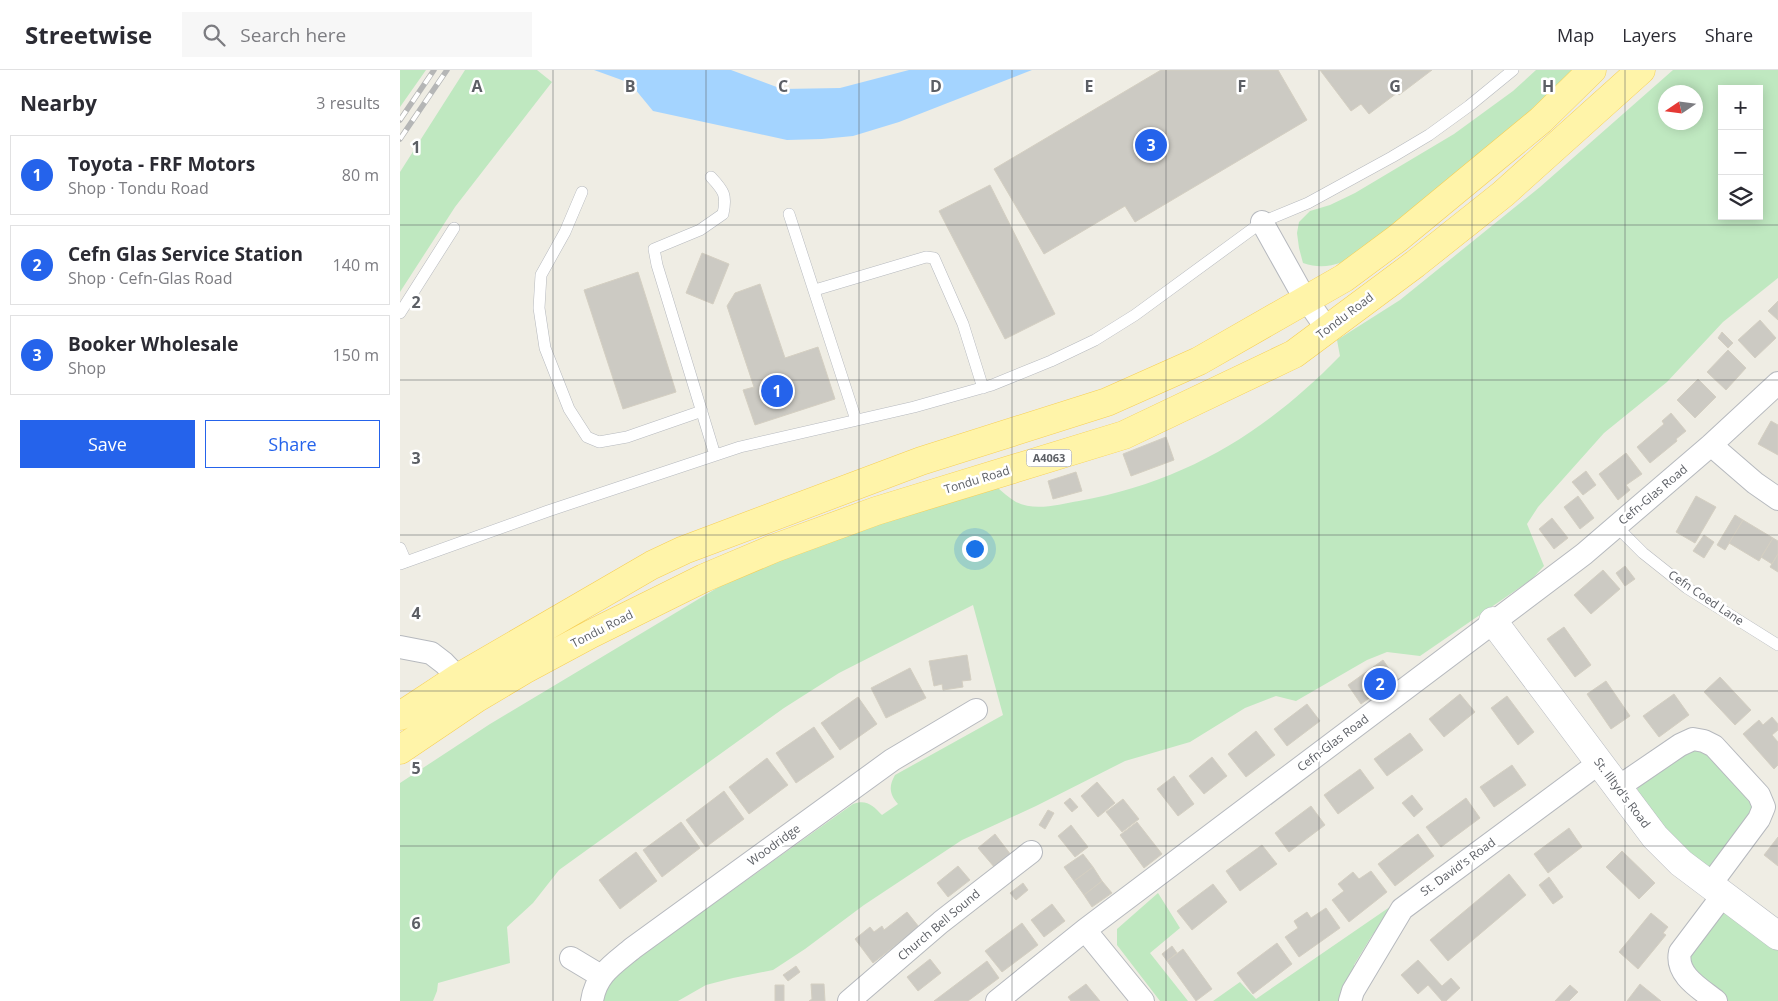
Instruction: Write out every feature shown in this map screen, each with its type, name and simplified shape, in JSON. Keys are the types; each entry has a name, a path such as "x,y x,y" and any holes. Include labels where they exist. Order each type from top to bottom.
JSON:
{"main road":[{"path":"400,716 459,677 652,565 684,550 921,462 1107,402 1199,361 1344,278 1398,238 1541,120 1592,70"},
{"name":"Tondu Road","path":"400,750 478,698 591,634 713,574 775,548 876,511 1124,435 1294,354 1415,264 1503,194 1641,70"}],"street":[{"path":"1262,222 1306,299 1327,330"},
{"name":"Cefn-Glas Road","path":"997,1001 1085,930 1584,554 1711,445 1778,383"},
{"path":"1711,445 1778,499"},
{"name":"St. Illtyd's Road","path":"1494,621 1655,838 1681,863 1778,936"},
{"path":"400,647 431,653 459,677 478,698"},
{"name":"Woodridge","path":"592,1001 594,990 601,976 633,948 892,760 976,710"},
{"path":"1617,788 1680,745 1693,739 1704,741 1714,746 1760,795 1764,808 1760,819 1716,890 1680,952 1678,960 1679,967 1689,979 1716,1001"},
{"name":"St. David's Road","path":"1350,1001 1402,909 1600,763"},
{"name":"Church Bell Sound","path":"849,1001 941,922 1031,852"},
{"path":"1085,930 1143,1001"},
{"path":"571,958 601,976"}],"lane":[{"path":"400,548 403,563 548,510 740,447 914,407 983,388 1051,361 1095,340 1135,315 1262,222 1308,203 1429,135 1469,106 1513,70"},
{"path":"711,176 724,192 726,201 723,214 700,230 654,249 657,265 715,455"},
{"path":"582,192 565,232 541,275 539,308 545,348 569,409 587,437 599,442 627,436 702,411"},
{"path":"789,214 856,420"},
{"path":"400,313 454,228"},
{"path":"815,290 926,257 934,258 963,324 983,388"},
{"name":"Cefn Coed Lane","path":"1616,526 1643,553 1687,588 1778,645"}],"green space":[{"path":"400,70 426,70 400,107"},
{"path":"465,70 537,70 552,82 455,207 400,292 400,172"},
{"path":"1536,70 1575,70 1411,216 1343,262 1323,266 1303,263 1297,233 1299,222 1310,211 1330,205 1355,193 1454,134 1513,91"},
{"path":"1673,70 1778,70 1778,278 1723,322 1667,382 1604,433 1538,507 1527,524 1544,566 1532,579 1420,656 1387,652 1367,660 1296,701 1276,696 1245,708 1190,742 1125,761 1036,806 962,840 864,905 805,949 773,970 706,985 678,1001 600,1001 606,986 625,967 853,804 866,803 873,806 882,815 898,804 891,791 891,783 895,775 1003,715 973,605 839,673 784,708 559,870 533,903 507,927 510,963 438,983 433,1001 400,1001 400,783 490,724 722,585 800,552 875,525 995,486 1016,502 1039,507 1079,501 1118,492 1154,481 1189,467 1253,430 1283,408 1340,356 1337,340 1400,300 1540,187"},
{"path":"1690,748 1707,750 1754,806 1715,867 1707,868 1675,843 1637,791 1639,785"},
{"path":"1158,893 1180,928 1150,953 1188,1001 1160,1001 1117,945 1117,929"},
{"path":"1397,902 1371,937 1354,965 1354,996 1357,1001 1213,1001 1240,982 1256,999"},
{"path":"1728,912 1778,950 1778,1001 1726,1001 1691,971 1688,949 1716,913"}],"water":[{"path":"594,70 731,70 782,89 840,88 909,70 1032,70 899,122 853,136 787,140 653,111 630,83"}],"building":[{"path":"1161,70 1278,70 1307,120 1135,222 1125,206 1044,254 994,169"},
{"path":"1320,70 1432,70 1399,95 1397,93 1369,114 1361,104 1351,111"},
{"path":"990,185 1055,314 1005,339 939,211"},
{"path":"702,253 729,264 713,304 686,293"},
{"path":"638,272 676,392 623,409 584,290"},
{"path":"760,284 785,358 818,347 835,399 755,425 743,390 754,387 727,306 735,293"},
{"path":"1778,301 1778,320 1768,311"},
{"path":"1760,320 1776,338 1755,358 1738,340"},
{"path":"1722,332 1733,343 1728,348 1718,338"},
{"path":"1728,350 1746,368 1726,390 1707,372"},
{"path":"1698,379 1716,397 1695,418 1677,400"},
{"path":"1671,413 1686,431 1650,463 1637,447 1664,424 1662,421"},
{"path":"1771,421 1778,425 1778,455 1758,444"},
{"path":"1166,437 1174,460 1131,476 1123,454"},
{"path":"1626,453 1642,474 1626,485 1630,490 1618,500 1599,474"},
{"path":"1586,471 1596,485 1583,495 1572,482"},
{"path":"1076,472 1082,491 1053,499 1048,481"},
{"path":"1578,496 1594,518 1580,529 1564,507"},
{"path":"1696,496 1716,507 1695,543 1676,532"},
{"path":"1735,515 1743,520 1725,550 1717,545"},
{"path":"1552,518 1568,538 1554,549 1539,529"},
{"path":"1743,520 1773,538 1759,561 1729,543"},
{"path":"1704,535 1714,542 1704,558 1693,551"},
{"path":"1773,538 1778,541 1778,554 1772,564 1761,557"},
{"path":"1778,554 1778,572 1770,567"},
{"path":"1625,566 1635,579 1625,586 1616,573"},
{"path":"1603,570 1620,589 1591,614 1574,595"},
{"path":"1564,627 1591,665 1575,677 1547,639"},
{"path":"967,655 971,680 962,681 963,687 943,690 942,684 934,686 929,661"},
{"path":"1383,660 1396,679 1361,704 1348,685"},
{"path":"910,668 926,698 886,718 871,688"},
{"path":"1720,677 1751,710 1735,725 1704,692"},
{"path":"1606,681 1630,716 1611,729 1587,694"},
{"path":"1460,694 1475,712 1444,737 1429,719"},
{"path":"1674,694 1689,715 1659,737 1643,716"},
{"path":"1507,696 1534,732 1518,745 1491,708"},
{"path":"858,697 877,724 840,750 821,723"},
{"path":"1307,704 1320,721 1287,746 1274,729"},
{"path":"1772,717 1778,724 1778,730 1772,735 1778,742 1778,765 1774,769 1743,734 1759,720 1763,725"},
{"path":"814,727 834,757 796,783 776,753"},
{"path":"1256,731 1275,755 1246,777 1228,754"},
{"path":"1410,733 1423,750 1387,776 1374,759"},
{"path":"1212,757 1227,776 1204,794 1189,776"},
{"path":"767,758 788,785 749,814 729,787"},
{"path":"1512,765 1526,785 1494,807 1480,787"},
{"path":"1360,769 1374,788 1338,814 1324,795"},
{"path":"1174,776 1194,804 1178,816 1157,789"},
{"path":"1097,782 1115,803 1098,817 1081,796"},
{"path":"724,791 744,819 706,847 686,820"},
{"path":"1412,795 1423,809 1414,817 1402,803"},
{"path":"1070,798 1078,807 1072,812 1064,803"},
{"path":"1466,798 1480,818 1441,847 1426,827"},
{"path":"1123,799 1139,819 1122,832 1106,812"},
{"path":"1311,806 1325,825 1289,852 1275,833"},
{"path":"1048,810 1054,813 1045,829 1039,825"},
{"path":"681,822 700,848 662,877 643,850"},
{"path":"1137,822 1162,854 1144,868 1120,835"},
{"path":"1071,825 1088,847 1075,857 1058,836"},
{"path":"1569,828 1582,847 1548,873 1534,854"},
{"path":"995,834 1011,855 995,868 978,848"},
{"path":"1418,834 1434,856 1395,886 1378,864"},
{"path":"1778,837 1778,866 1764,855"},
{"path":"1262,845 1277,864 1240,891 1226,871"},
{"path":"1622,851 1655,883 1639,899 1606,867"},
{"path":"636,852 657,881 620,909 599,880"},
{"path":"1083,854 1093,867 1074,881 1064,867"},
{"path":"958,866 970,880 948,897 937,883"},
{"path":"1093,867 1102,881 1084,895 1074,881"},
{"path":"1371,871 1387,892 1349,922 1332,900 1344,891 1338,884 1353,872 1359,879"},
{"path":"1509,874 1526,895 1448,961 1430,940"},
{"path":"1549,877 1563,897 1553,904 1539,885"},
{"path":"1102,881 1112,893 1092,907 1084,895"},
{"path":"1023,883 1028,890 1016,900 1010,893"},
{"path":"1213,884 1227,902 1192,930 1177,911"},
{"path":"1052,904 1065,921 1044,937 1031,920"},
{"path":"1326,908 1340,928 1299,957 1285,937 1298,928 1294,921 1307,912 1311,918"},
{"path":"907,912 919,927 873,963 855,939 870,927 874,932 882,926 884,930"},
{"path":"1651,913 1668,927 1663,933 1666,935 1638,969 1619,952"},
{"path":"1022,923 1038,945 1002,972 985,951"},
{"path":"1277,943 1292,964 1253,994 1237,973"},
{"path":"1172,946 1177,953 1167,961 1162,954"},
{"path":"1183,949 1212,989 1196,1001 1167,961"},
{"path":"930,959 941,973 918,991 907,977"},
{"path":"1418,960 1442,986 1451,978 1460,988 1446,1001 1442,1001 1428,985 1418,994 1401,975"},
{"path":"987,961 999,978 968,1001 934,1001"},
{"path":"796,966 800,972 788,981 783,975"},
{"path":"811,984 824,984 825,1001 809,1001 812,999"},
{"path":"1086,984 1100,1001 1071,1001 1068,997"},
{"path":"1640,984 1661,1001 1627,1001"},
{"path":"775,985 784,985 784,1001 775,1001"},
{"path":"1570,985 1578,992 1569,1001 1555,1001"}],"railway":[{"path":"400,120 434,70"},
{"path":"400,139 447,70"}],"place":[{"name":"Booker Wholesale","path":"1151,145"},
{"name":"Toyota - FRF Motors","path":"777,391"},
{"name":"Cefn Glas Service Station","path":"1380,684"}]}
